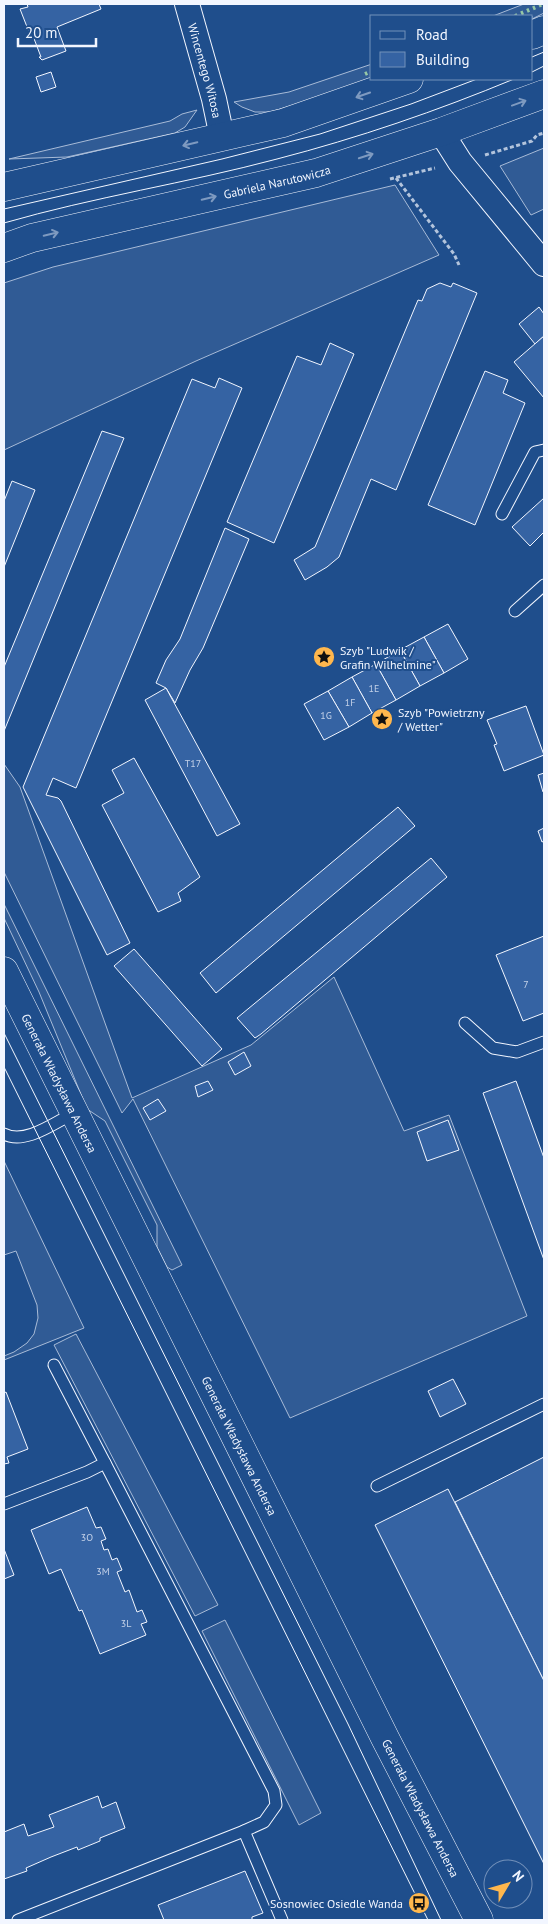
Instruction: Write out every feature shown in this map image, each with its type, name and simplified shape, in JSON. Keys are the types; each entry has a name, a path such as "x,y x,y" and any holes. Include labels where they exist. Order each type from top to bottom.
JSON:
{"main road":[{"path":"4,187 283,123 406,80"},
{"name":"Gabriela Narutowicza","path":"4,248 32,238 316,173 441,132 544,94"},
{"name":"Generała Władysława Andersa","path":"4,971 389,1746 479,1920"}],"street":[{"name":"Wincentego Witosa","path":"187,4 214,99 222,136"},
{"path":"441,132 460,162 544,264"}],"lane":[{"path":"502,514 535,452 544,450"},
{"path":"515,611 544,585"},
{"path":"465,1023 493,1048 517,1052 544,1042"},
{"path":"4,1134 11,1138 24,1137 74,1113"},
{"path":"18,1920 244,1831 264,1822 276,1805 274,1791 54,1365"},
{"path":"377,1486 544,1404"},
{"path":"4,1504 87,1472 105,1463"},
{"path":"244,1831 282,1920"}],"path":[{"path":"396,178 454,254 459,265"}],"shaded area":[{"path":"524,4 544,4 544,13 533,18 533,15 496,15"},
{"path":"370,65 370,80 377,80 270,112 255,112 234,102 289,92"},
{"path":"197,110 185,127 175,133 67,157 9,159 170,121 182,114"},
{"path":"544,148 544,209 531,215 500,166"},
{"path":"395,185 439,255 196,361 4,450 4,283 53,267"},
{"path":"4,764 20,787 132,1098 251,1045 334,977 404,1131 449,1115 527,1316 290,1418 133,1099 122,1113 4,872"},
{"path":"4,904 182,1265 172,1270 167,1267 157,1247 157,1225 105,1121 87,1109 39,992 4,918"},
{"path":"4,1161 84,1328 4,1360 4,1356 27,1343 34,1334 38,1318 37,1305 16,1251 4,1255"},
{"path":"76,1334 218,1605 195,1616 54,1345"},
{"path":"225,1620 321,1813 299,1825 202,1631"}],"building":[{"path":"27,4 99,4 101,9 57,27 66,51 42,60 39,57 41,57 33,36 31,37 20,9 28,7"},
{"path":"51,72 56,87 41,92 36,77"},
{"path":"440,283 451,287 453,283 477,293 396,490 371,479 339,557 327,567 305,580 294,560 315,547 418,300 422,301 427,289"},
{"path":"539,307 544,314 544,336 535,344 519,324"},
{"path":"544,336 544,398 514,362"},
{"path":"330,343 354,354 274,543 227,522 297,356 321,365"},
{"path":"485,371 508,380 503,393 525,403 475,525 428,505"},
{"path":"219,378 242,388 76,788 53,778 46,795 58,798 61,801 130,943 107,955 23,787 192,379 215,388"},
{"path":"102,431 124,438 4,731 4,667"},
{"path":"12,481 35,490 4,567 4,501"},
{"path":"544,498 544,532 530,546 512,527"},
{"path":"225,528 249,539 203,648 190,670 175,703 166,688 156,683 166,660 180,639"},
{"path":"448,624 468,659 444,673 424,637"},
{"path":"424,637 444,673 420,686 400,650"},
{"path":"400,650 420,686 396,700 376,664"},
{"path":"376,664 396,700 372,713 352,677"},
{"path":"352,677 372,713 349,727 328,691"},
{"path":"166,688 240,824 217,836 145,700"},
{"path":"328,691 349,727 324,740 304,704"},
{"path":"526,706 544,755 504,771 494,745 497,744 487,720"},
{"path":"134,758 200,877 178,893 181,901 158,912 102,805 124,793 112,770"},
{"path":"544,773 544,792 543,792 538,775"},
{"path":"398,807 415,826 216,993 200,973"},
{"path":"544,828 544,841 542,842 538,831"},
{"path":"431,858 447,877 255,1038 237,1018"},
{"path":"544,936 544,1013 523,1021 496,955"},
{"path":"134,949 222,1049 202,1066 114,966"},
{"path":"244,1052 251,1066 235,1075 228,1062"},
{"path":"208,1081 213,1090 198,1097 195,1086"},
{"path":"516,1081 544,1158 544,1260 483,1093"},
{"path":"158,1099 166,1111 150,1120 143,1108"},
{"path":"448,1120 459,1150 427,1161 417,1132"},
{"path":"453,1379 466,1404 440,1417 428,1391"},
{"path":"6,1392 28,1449 7,1457 9,1463 4,1464 4,1393"},
{"path":"544,1457 544,1681 455,1502"},
{"path":"448,1489 544,1681 544,1864 375,1525"},
{"path":"87,1507 96,1528 101,1527 106,1539 101,1541 104,1550 108,1549 112,1560 117,1558 122,1570 117,1572 125,1592 129,1590 137,1612 142,1610 147,1622 141,1624 146,1635 100,1654 82,1610 79,1611 61,1569 49,1574 31,1530"},
{"path":"4,1549 14,1575 4,1579"},
{"path":"98,1796 102,1808 116,1802 125,1828 100,1838 100,1841 78,1850 77,1847 51,1857 26,1868 27,1871 4,1879 4,1832 24,1824 28,1836 54,1827 49,1815"},
{"path":"245,1871 263,1913 252,1917 252,1920 164,1920 158,1905"}],"tram line":[{"path":"533,57 544,52"},
{"path":"533,72 544,66"},
{"path":"4,209 222,159 320,134 411,104 474,80"},
{"path":"4,223 72,205 243,168 307,151 397,123 511,80"},
{"path":"4,1033 348,1724 441,1920"},
{"path":"4,1067 428,1920"}],"hedge":[{"path":"517,15 543,4"},
{"path":"365,74 370,72"}],"place":[{"name":"Szyb \"Ludwik / Grafin Wilhelmine\"","path":"324,657"},
{"name":"Szyb \"Powietrzny / Wetter\"","path":"382,719"},
{"name":"Sosnowiec Osiedle Wanda","path":"419,1903"}]}
